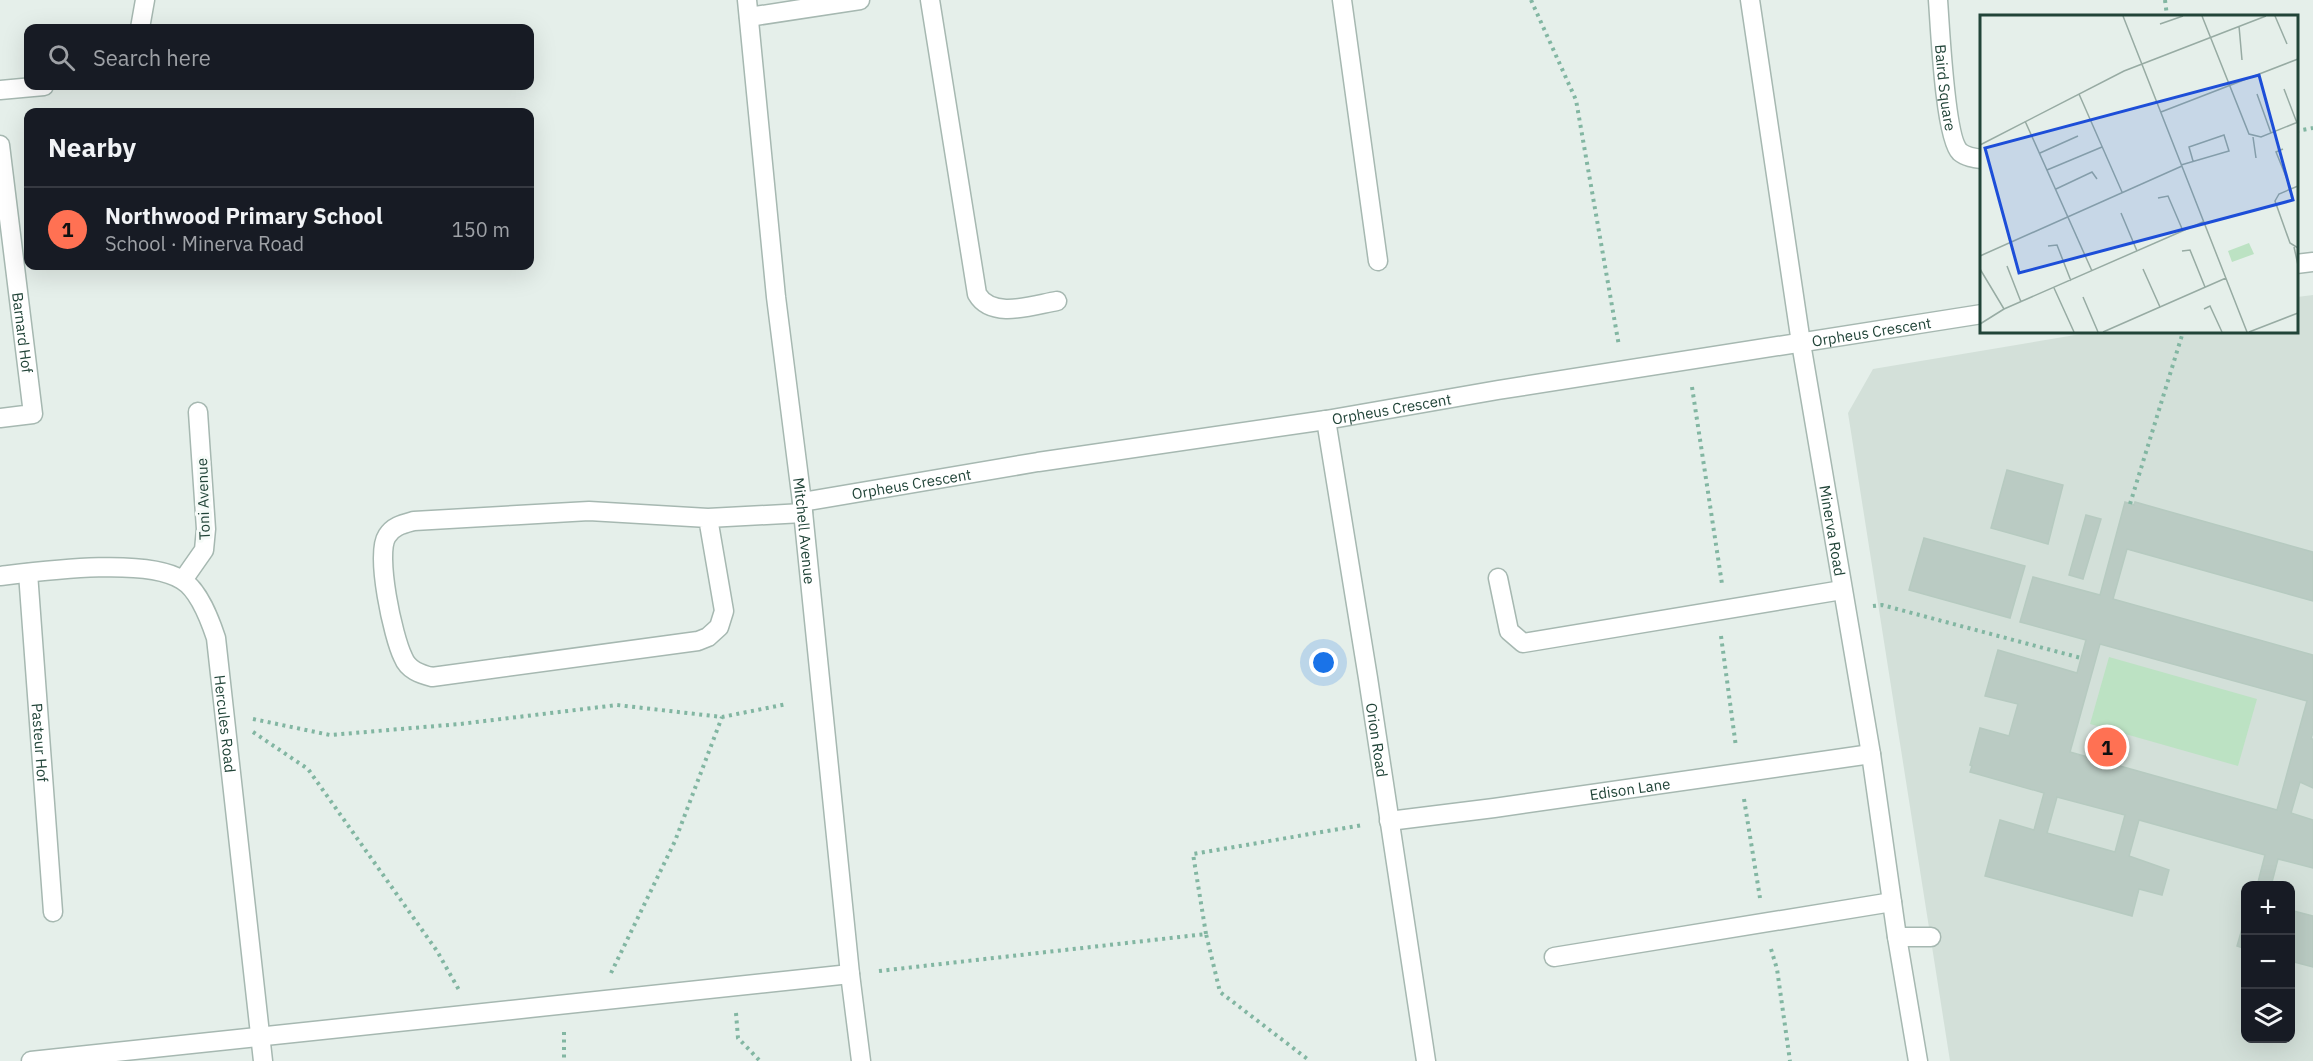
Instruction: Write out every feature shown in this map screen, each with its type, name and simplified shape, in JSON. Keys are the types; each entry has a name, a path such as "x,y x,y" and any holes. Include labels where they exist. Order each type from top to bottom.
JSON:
{"street":[{"path":"141,24 145,0"},
{"path":"748,9 860,0"},
{"path":"930,0 977,294 981,302 998,309 1057,301"},
{"path":"1342,0 1378,261"},
{"name":"Minerva Road","path":"1750,0 1801,343 1871,754 1897,937 1918,1061"},
{"name":"Baird Square","path":"1938,0 1950,128 1958,151 1980,159"},
{"name":"Mitchell Avenue","path":"748,9 776,297 803,508 850,974 861,1061"},
{"path":"0,90 24,88"},
{"name":"Barnard Hof","path":"0,146 33,414 0,418"},
{"path":"2298,264 2313,261"},
{"name":"Orpheus Crescent","path":"708,518 724,611 719,627 708,637 432,677 413,670 403,657 387,598 382,556 387,534 398,526 414,521 589,511 708,518 803,508 1038,462 1326,420 1980,314"},
{"name":"Toni Avenue","path":"183,580 204,550 206,529 198,412"},
{"name":"Orion Road","path":"1326,420 1426,1061"},
{"path":"0,576 120,567 160,570 183,580"},
{"name":"Pasteur Hof","path":"28,573 53,912"},
{"path":"1498,578 1509,631 1523,643 1842,590"},
{"name":"Hercules Road","path":"183,580 207,612 216,638 263,1061"},
{"name":"Edison Lane","path":"1389,821 1871,754"},
{"path":"1554,957 1892,902"},
{"path":"1897,937 1931,937"},
{"path":"31,1061 850,974"}],"path":[{"path":"1531,0 1576,100 1623,371"},
{"path":"2164,0 2167,15"},
{"path":"2298,131 2313,128"},
{"path":"2130,504 2183,333"},
{"path":"1688,360 1726,609 1720,637 1764,923 1777,969 1790,1061"},
{"path":"1846,611 1882,605 2081,658"},
{"path":"224,713 330,735 460,724 617,705 722,717 787,704"},
{"path":"224,713 308,769 437,951 472,1013"},
{"path":"564,1061 564,1024 598,1000 675,841 722,717"},
{"path":"1310,1061 1220,992 1206,934 1192,854 1389,821"},
{"path":"879,971 1206,934"},
{"path":"734,986 738,1038 760,1061"}],"shaded area":[{"path":"2313,295 2313,1061 1950,1061 1848,413 1873,369 2087,333 2298,333 2298,297"}],"green space":[{"path":"2109,657 2257,699 2238,766 2090,724"}],"building":[{"path":"2007,470 2063,485 2048,544 1991,528"},
{"path":"2125,502 2134,505 2135,502 2313,552 2313,601 2127,549 2113,599 2313,655 2313,732 2311,739 2313,739 2313,788 2300,782 2291,813 2313,820 2313,868 2278,859 2272,881 2258,881 2265,855 2139,820 2129,856 2169,870 2162,895 2139,889 2132,916 1985,876 2000,820 2034,830 2044,793 1970,772 1980,728 2009,736 2018,704 1985,696 1998,650 2077,673 2086,640 2020,622 2033,577 2100,595","holes":["2100,644 2307,701 2277,810 2070,752","2057,797 2125,815 2115,852 2047,833"]},
{"path":"2086,515 2101,519 2083,579 2069,575"},
{"path":"1924,538 2025,566 2010,618 1909,590"},
{"path":"2295,911 2313,916 2313,967 2295,962"},
{"path":"2241,932 2241,947 2237,946"}],"place":[{"name":"Northwood Primary School","path":"2107,747"}]}
